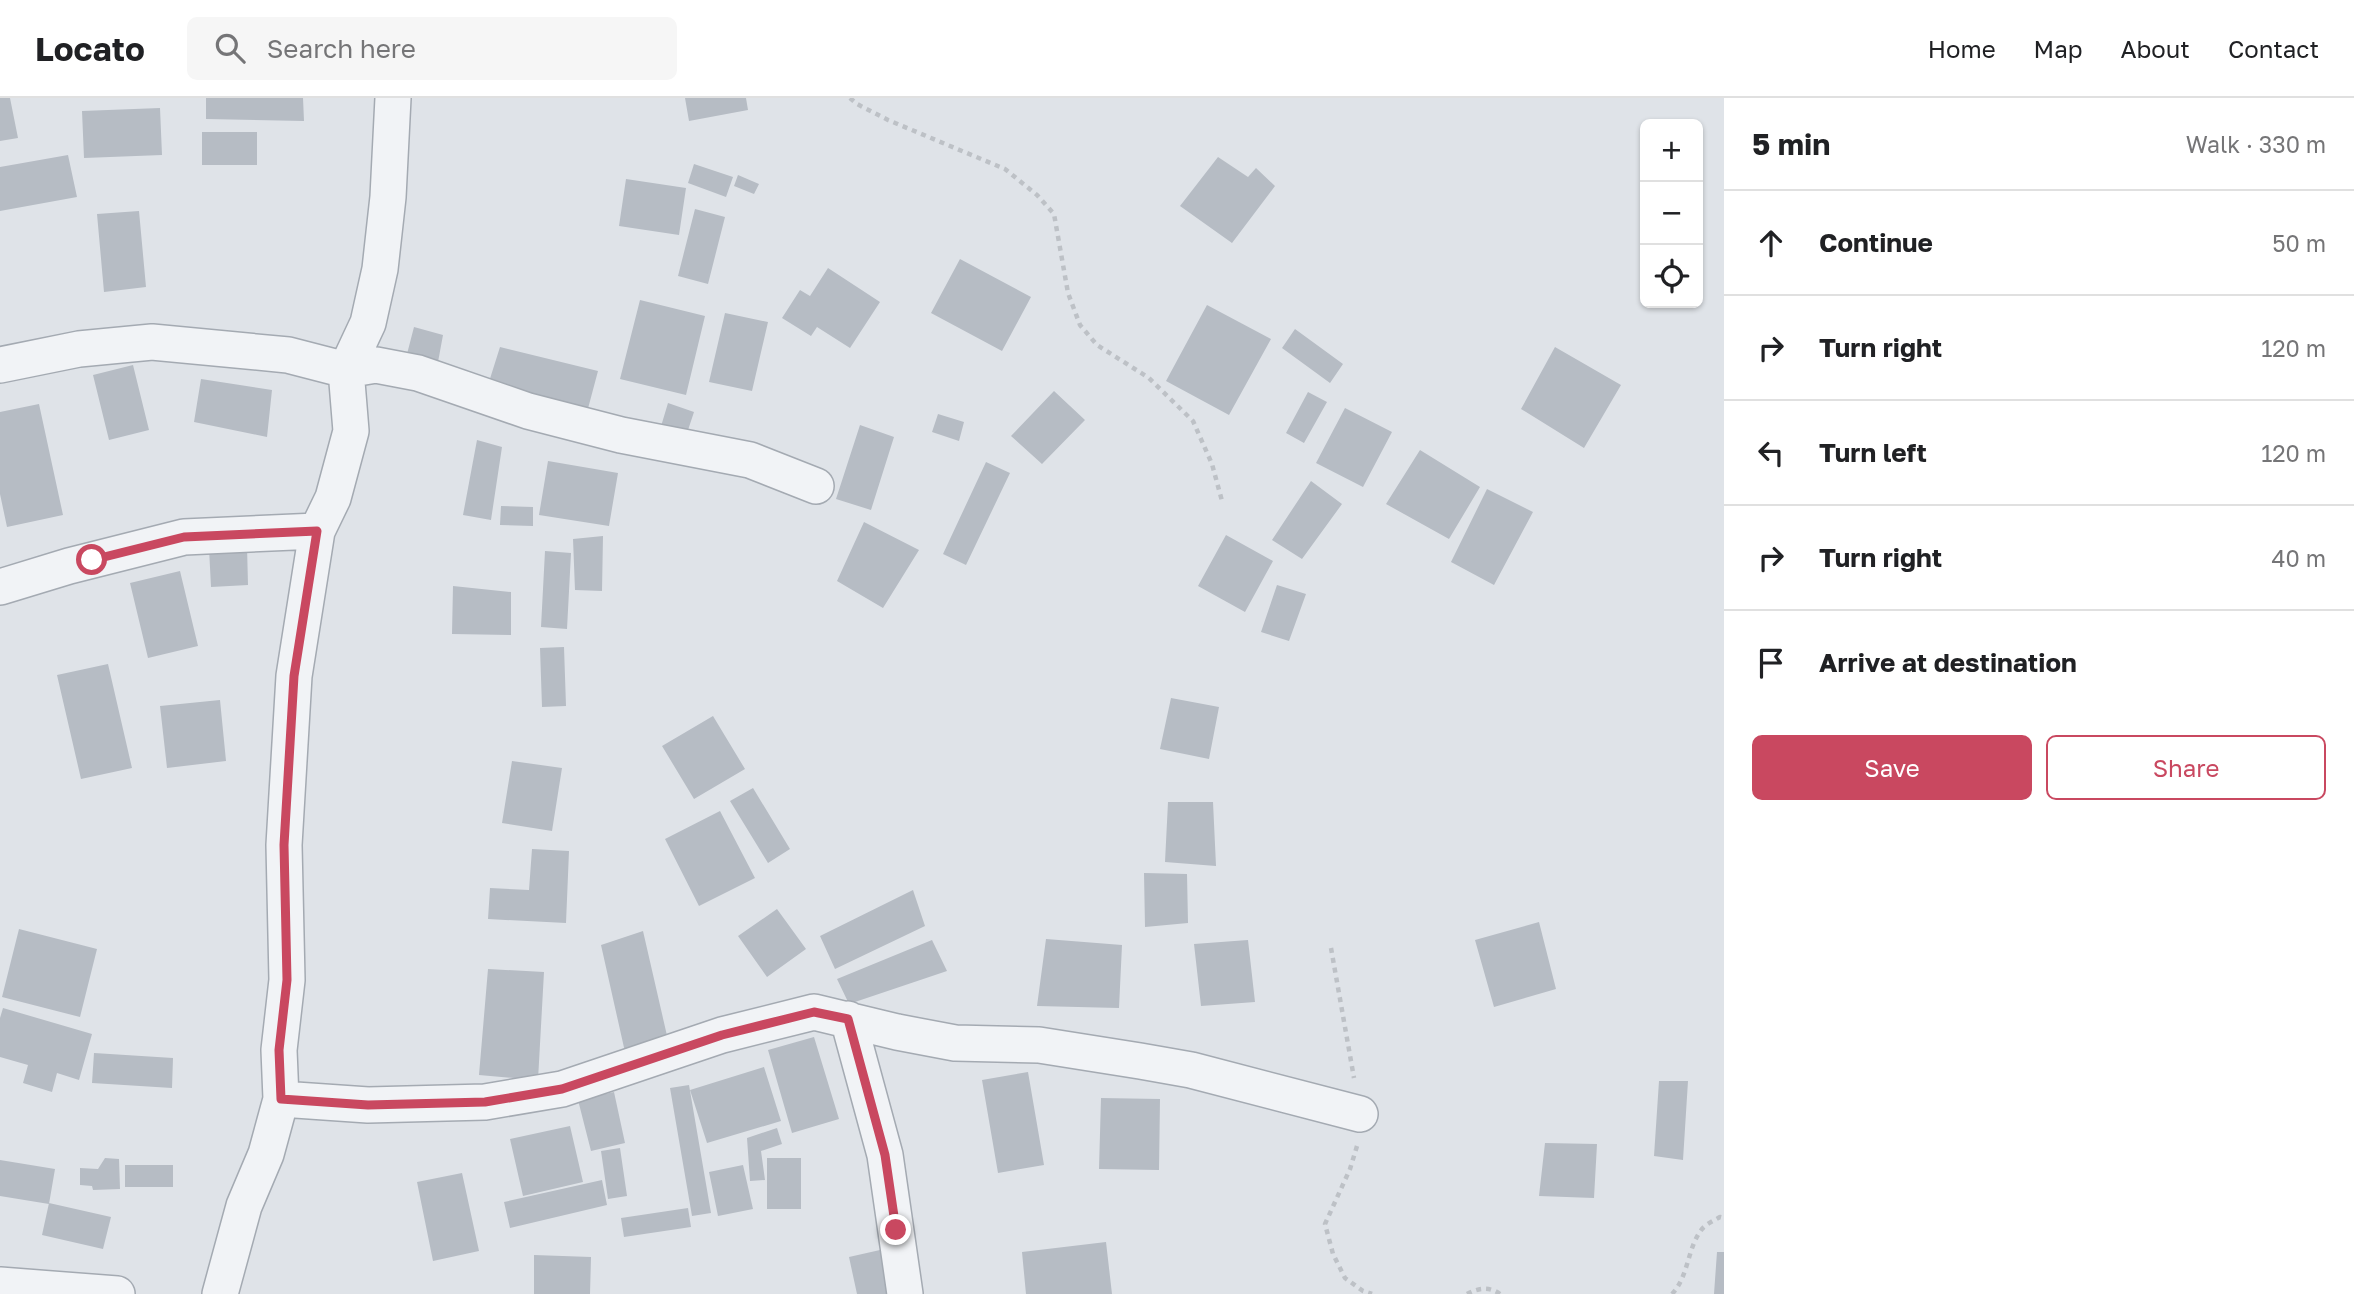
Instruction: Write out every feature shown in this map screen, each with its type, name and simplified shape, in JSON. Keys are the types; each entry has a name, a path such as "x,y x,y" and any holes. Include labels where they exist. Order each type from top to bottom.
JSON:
{"street":[{"path":"220,1294 244,1206 266,1154 281,1099 279,1050 287,980 284,845 294,676 317,531 333,498 351,431 346,370 368,323 380,269 394,98"},
{"path":"0,365 79,349 152,342 288,355 346,370 376,365 418,373 528,411 621,435 751,460 816,486"},
{"path":"0,587 69,566 184,537 317,531"},
{"path":"281,1099 368,1105 485,1102 562,1089 722,1035 814,1012 955,1042 1039,1045 1140,1060 1191,1070 1360,1114"},
{"path":"848,1019 885,1155 905,1294"},
{"path":"0,1285 117,1294"}],"path":[{"path":"850,98 888,120 1005,169 1045,205 1054,215 1068,293 1080,325 1097,345 1149,378 1193,421 1212,464 1222,501"},
{"path":"1331,948 1360,1114 1359,1138 1350,1169 1325,1224 1333,1254 1345,1278 1372,1294"},
{"path":"1672,1294 1681,1284 1702,1228 1720,1217 1724,1218"},
{"path":"1467,1294 1478,1288 1495,1290 1500,1294"}],"building":[{"path":"0,98 10,98 18,138 0,141"},
{"path":"206,98 303,98 304,121 206,119"},
{"path":"685,98 746,98 748,110 689,121"},
{"path":"160,108 162,155 84,158 82,111"},
{"path":"202,132 257,132 257,165 202,165"},
{"path":"68,155 77,197 0,211 0,167"},
{"path":"1218,157 1248,177 1256,168 1275,186 1232,243 1180,206"},
{"path":"694,164 733,177 726,197 688,183"},
{"path":"738,175 759,184 754,194 734,186"},
{"path":"626,179 686,188 679,235 619,226"},
{"path":"695,209 725,217 708,284 678,276"},
{"path":"139,211 146,287 104,292 97,214"},
{"path":"960,259 1031,297 1002,351 931,313"},
{"path":"828,268 880,302 850,348 817,327 811,336 782,318 800,290 810,296"},
{"path":"640,300 705,316 686,395 620,379"},
{"path":"1207,305 1271,339 1229,415 1166,381"},
{"path":"725,313 768,322 752,391 709,382"},
{"path":"414,327 443,335 438,362 407,354"},
{"path":"1295,329 1343,364 1330,383 1282,348"},
{"path":"500,347 598,371 586,416 488,385"},
{"path":"1555,347 1621,385 1584,448 1521,409"},
{"path":"133,365 149,430 109,440 93,375"},
{"path":"201,379 272,390 267,437 194,422"},
{"path":"1054,391 1085,420 1042,464 1011,436"},
{"path":"1308,392 1327,402 1304,443 1286,433"},
{"path":"668,403 694,412 684,442 659,433"},
{"path":"39,404 63,515 7,527 0,494 0,412"},
{"path":"1345,408 1392,432 1363,487 1316,463"},
{"path":"938,414 964,422 959,441 932,432"},
{"path":"860,425 894,437 871,510 836,499"},
{"path":"477,440 502,447 491,520 463,515"},
{"path":"1420,450 1480,487 1449,539 1386,504"},
{"path":"548,461 618,473 609,526 539,515"},
{"path":"986,462 1010,473 966,565 943,554"},
{"path":"1311,481 1342,504 1302,559 1272,540"},
{"path":"1487,489 1533,512 1494,585 1451,562"},
{"path":"501,506 533,507 533,526 500,525"},
{"path":"864,522 919,550 883,608 837,581"},
{"path":"1226,535 1273,561 1245,612 1198,586"},
{"path":"603,536 602,591 575,590 573,539"},
{"path":"247,546 248,585 211,587 209,548"},
{"path":"545,551 571,553 567,629 541,627"},
{"path":"180,571 198,646 148,658 130,583"},
{"path":"1277,585 1306,594 1289,641 1261,632"},
{"path":"453,586 511,592 511,635 452,634"},
{"path":"564,647 566,706 542,707 540,648"},
{"path":"108,664 132,768 81,779 57,675"},
{"path":"1171,698 1219,707 1209,759 1160,749"},
{"path":"220,700 226,761 167,768 160,706"},
{"path":"713,716 745,769 694,799 662,746"},
{"path":"512,761 562,768 552,831 502,823"},
{"path":"753,788 790,849 768,863 730,801"},
{"path":"1168,802 1213,802 1216,866 1165,862"},
{"path":"720,811 755,878 699,906 665,839"},
{"path":"532,849 569,851 566,923 488,919 490,888 529,890"},
{"path":"1144,873 1187,874 1188,923 1145,927"},
{"path":"913,890 925,926 835,969 820,936"},
{"path":"777,909 806,949 767,977 738,936"},
{"path":"1539,922 1556,989 1494,1007 1475,940"},
{"path":"19,929 97,949 80,1017 2,997"},
{"path":"643,931 668,1040 625,1052 601,945"},
{"path":"1046,939 1122,945 1119,1008 1037,1006"},
{"path":"932,940 947,971 849,1004 837,979"},
{"path":"1248,940 1255,1002 1201,1006 1194,944"},
{"path":"488,969 544,972 538,1080 479,1075"},
{"path":"3,1008 92,1034 79,1080 57,1073 52,1092 23,1083 28,1065 0,1057 0,1018"},
{"path":"814,1037 839,1119 792,1133 768,1050"},
{"path":"94,1053 173,1058 172,1088 92,1083"},
{"path":"764,1067 781,1121 707,1143 690,1090"},
{"path":"1028,1072 1044,1165 998,1173 982,1080"},
{"path":"1659,1081 1688,1081 1683,1160 1654,1156"},
{"path":"689,1085 711,1213 692,1216 670,1088"},
{"path":"614,1092 625,1143 591,1151 578,1100"},
{"path":"1101,1098 1160,1099 1159,1170 1099,1169"},
{"path":"570,1126 583,1182 523,1196 510,1139"},
{"path":"777,1128 782,1144 761,1151 765,1180 750,1181 747,1138"},
{"path":"1545,1143 1597,1144 1594,1198 1539,1196"},
{"path":"620,1148 627,1196 608,1199 601,1151"},
{"path":"105,1158 119,1159 120,1189 93,1190 92,1186 80,1185 80,1168 98,1169"},
{"path":"767,1158 801,1158 801,1209 767,1209"},
{"path":"0,1160 55,1169 49,1204 0,1196"},
{"path":"125,1165 173,1165 173,1187 125,1187"},
{"path":"743,1165 753,1209 718,1216 709,1172"},
{"path":"462,1173 479,1251 433,1261 417,1182"},
{"path":"602,1180 607,1205 510,1228 504,1202"},
{"path":"49,1203 111,1217 103,1249 42,1235"},
{"path":"688,1208 691,1227 624,1237 621,1218"},
{"path":"1106,1242 1112,1294 1026,1294 1022,1252"},
{"path":"880,1250 889,1294 857,1294 849,1257"},
{"path":"1717,1252 1724,1252 1724,1294 1714,1294"},
{"path":"534,1255 591,1257 590,1294 534,1294"}],"route":[{"path":"92,560 184,537 317,531 294,676 284,845 287,980 279,1050 281,1099 368,1105 485,1102 562,1089 722,1035 814,1012 848,1019 885,1155 896,1230"}]}
